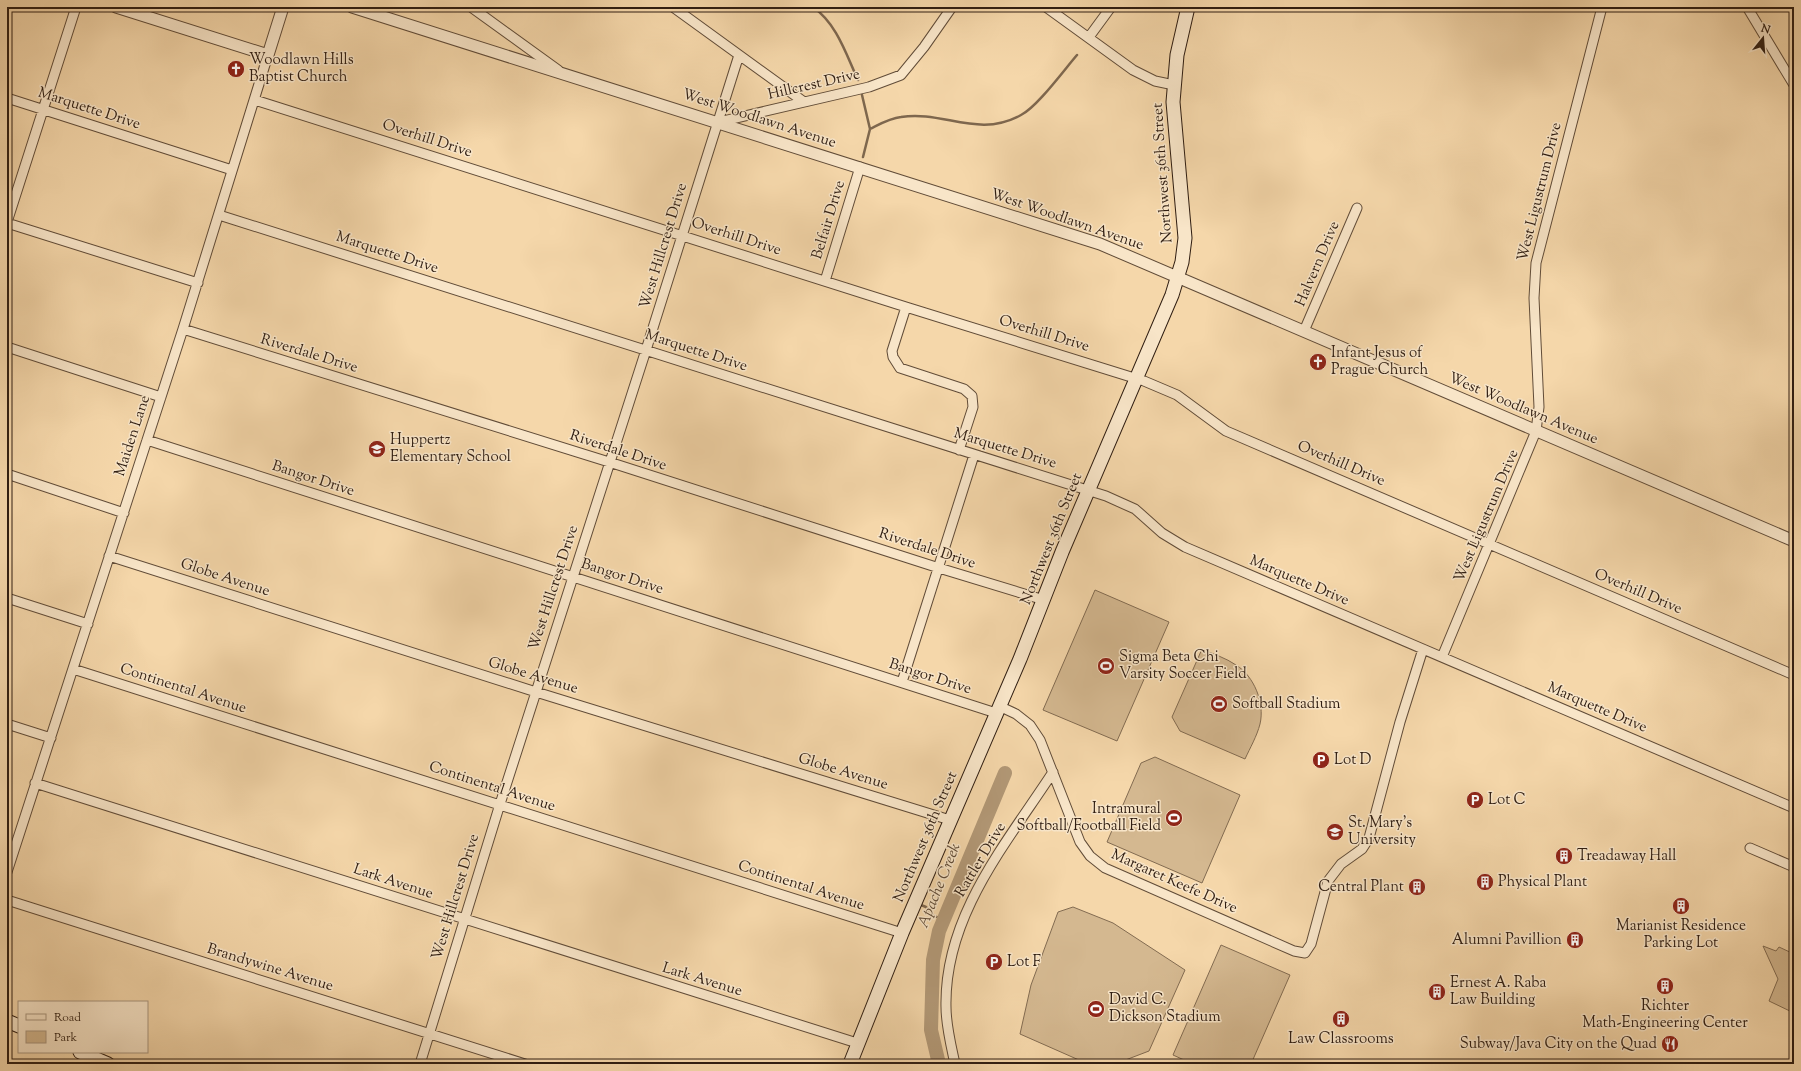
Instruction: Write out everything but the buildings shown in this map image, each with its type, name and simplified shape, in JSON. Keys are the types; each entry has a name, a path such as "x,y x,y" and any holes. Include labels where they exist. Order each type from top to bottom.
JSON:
{"main road":[{"name":"Northwest 36th Street","path":"850,1064 902,933 1020,658 1062,552 1172,295 1184,251 1186,230 1175,122 1174,85 1179,47 1188,7"},
{"path":"7,1021 18,1026"},
{"path":"82,1053 108,1064"}],"street":[{"path":"76,7 7,223 198,283"},
{"path":"116,7 268,55"},
{"name":"Maiden Lane","path":"7,872 10,851 51,738 124,513 198,283 283,7"},
{"name":"West Woodlawn Avenue","path":"352,7 719,122 1100,244 1178,276 1794,541"},
{"path":"471,7 561,72"},
{"path":"673,7 804,102"},
{"name":"Hillcrest Drive","path":"719,122 880,84 901,75 924,47 952,7"},
{"path":"1046,7 1133,70 1155,81 1174,85"},
{"path":"1089,37 1111,7"},
{"name":"West Ligustrum Drive","path":"1442,657 1490,545 1536,431 1539,407 1534,298 1536,263 1602,7"},
{"path":"1748,7 1794,85"},
{"path":"719,122 738,55"},
{"name":"Marquette Drive","path":"7,98 232,170"},
{"name":"Overhill Drive","path":"255,100 906,307 1136,378 1177,395 1226,431 1794,675"},
{"name":"West Hillcrest Drive","path":"420,1064 572,576 646,350 681,235 719,122"},
{"name":"Belfair Drive","path":"825,281 860,167"},
{"name":"Halvern Drive","path":"1304,331 1357,208"},
{"name":"Marquette Drive","path":"219,215 960,450 1089,489 1122,502 1134,509 1162,533 1185,547 1794,808"},
{"path":"906,307 892,351 897,365 900,368 964,389 972,396 973,407 960,450"},
{"name":"Riverdale Drive","path":"183,329 1044,600"},
{"path":"7,347 161,397"},
{"name":"Bangor Drive","path":"147,440 902,682 997,710"},
{"path":"902,682 974,454"},
{"path":"7,474 124,513"},
{"name":"Globe Avenue","path":"109,556 536,692 950,820"},
{"path":"7,598 88,624"},
{"name":"Margaret Keefe Drive","path":"997,710 1016,714 1030,725 1040,740 1080,842 1090,856 1105,868 1294,951 1305,953 1311,944 1328,881 1341,864 1362,849 1369,838 1400,722 1423,650"},
{"name":"Continental Avenue","path":"73,669 902,933"},
{"path":"7,724 51,738"},
{"name":"Rattler Drive","path":"955,1064 948,1032 946,1006 950,965 958,931 978,887 1053,772"},
{"name":"Lark Avenue","path":"35,783 464,920 858,1043"},
{"path":"1750,848 1794,867"},
{"name":"Brandywine Avenue","path":"7,900 525,1064"}],"green space":[{"name":"Sigma Beta Chi Varsity Soccer Field","path":"1095,590 1169,622 1117,741 1043,710"},
{"name":"Softball Stadium","path":"1202,649 1236,665 1248,676 1257,691 1261,707 1260,724 1245,759 1180,731 1172,717"},
{"name":"Intramural Softball/Football Field","path":"1155,757 1240,795 1202,883 1107,842 1141,763"},
{"name":"David C. Dickson Stadium","path":"1073,907 1113,923 1185,970 1149,1051 1115,1064 1088,1064 1020,1034 1031,985 1058,912"},
{"path":"1221,945 1290,975 1251,1064 1193,1064 1173,1055"},
{"path":"1763,946 1776,951 1779,947 1794,954 1794,1013 1769,1001 1778,979"}],"waterway":[{"name":"Apache Creek","path":"813,7 835,31 858,80"},
{"path":"870,129 893,119 916,116 975,124 1005,122 1021,115 1035,104 1077,55"},
{"name":"Apache Creek","path":"862,95 870,129 863,157"},
{"name":"Apache Creek","path":"939,1064 931,1030 933,960 939,931 1005,773"},
{"path":"921,905 926,907 933,915 943,920"}],"place":[{"name":"Woodlawn Hills Baptist Church","path":"236,69"},
{"name":"Infant Jesus of Prague Church","path":"1318,362"},
{"name":"Huppertz Elementary School","path":"377,449"},
{"name":"Sigma Beta Chi Varsity Soccer Field","path":"1106,666"},
{"name":"Softball Stadium","path":"1219,704"},
{"name":"Lot D","path":"1321,760"},
{"name":"Lot C","path":"1475,800"},
{"name":"Intramural Softball/Football Field","path":"1174,818"},
{"name":"St. Mary's University","path":"1335,832"},
{"name":"Treadaway Hall","path":"1564,856"},
{"name":"Physical Plant","path":"1485,882"},
{"name":"Central Plant","path":"1417,887"},
{"name":"Marianist Residence Parking Lot","path":"1681,906"},
{"name":"Alumni Pavillion","path":"1575,940"},
{"name":"Lot F","path":"994,962"},
{"name":"Richter Math-Engineering Center","path":"1665,986"},
{"name":"Ernest A. Raba Law Building","path":"1437,992"},
{"name":"David C. Dickson Stadium","path":"1096,1009"},
{"name":"Law Classrooms","path":"1341,1019"},
{"name":"Subway/Java City on the Quad","path":"1670,1044"}]}
